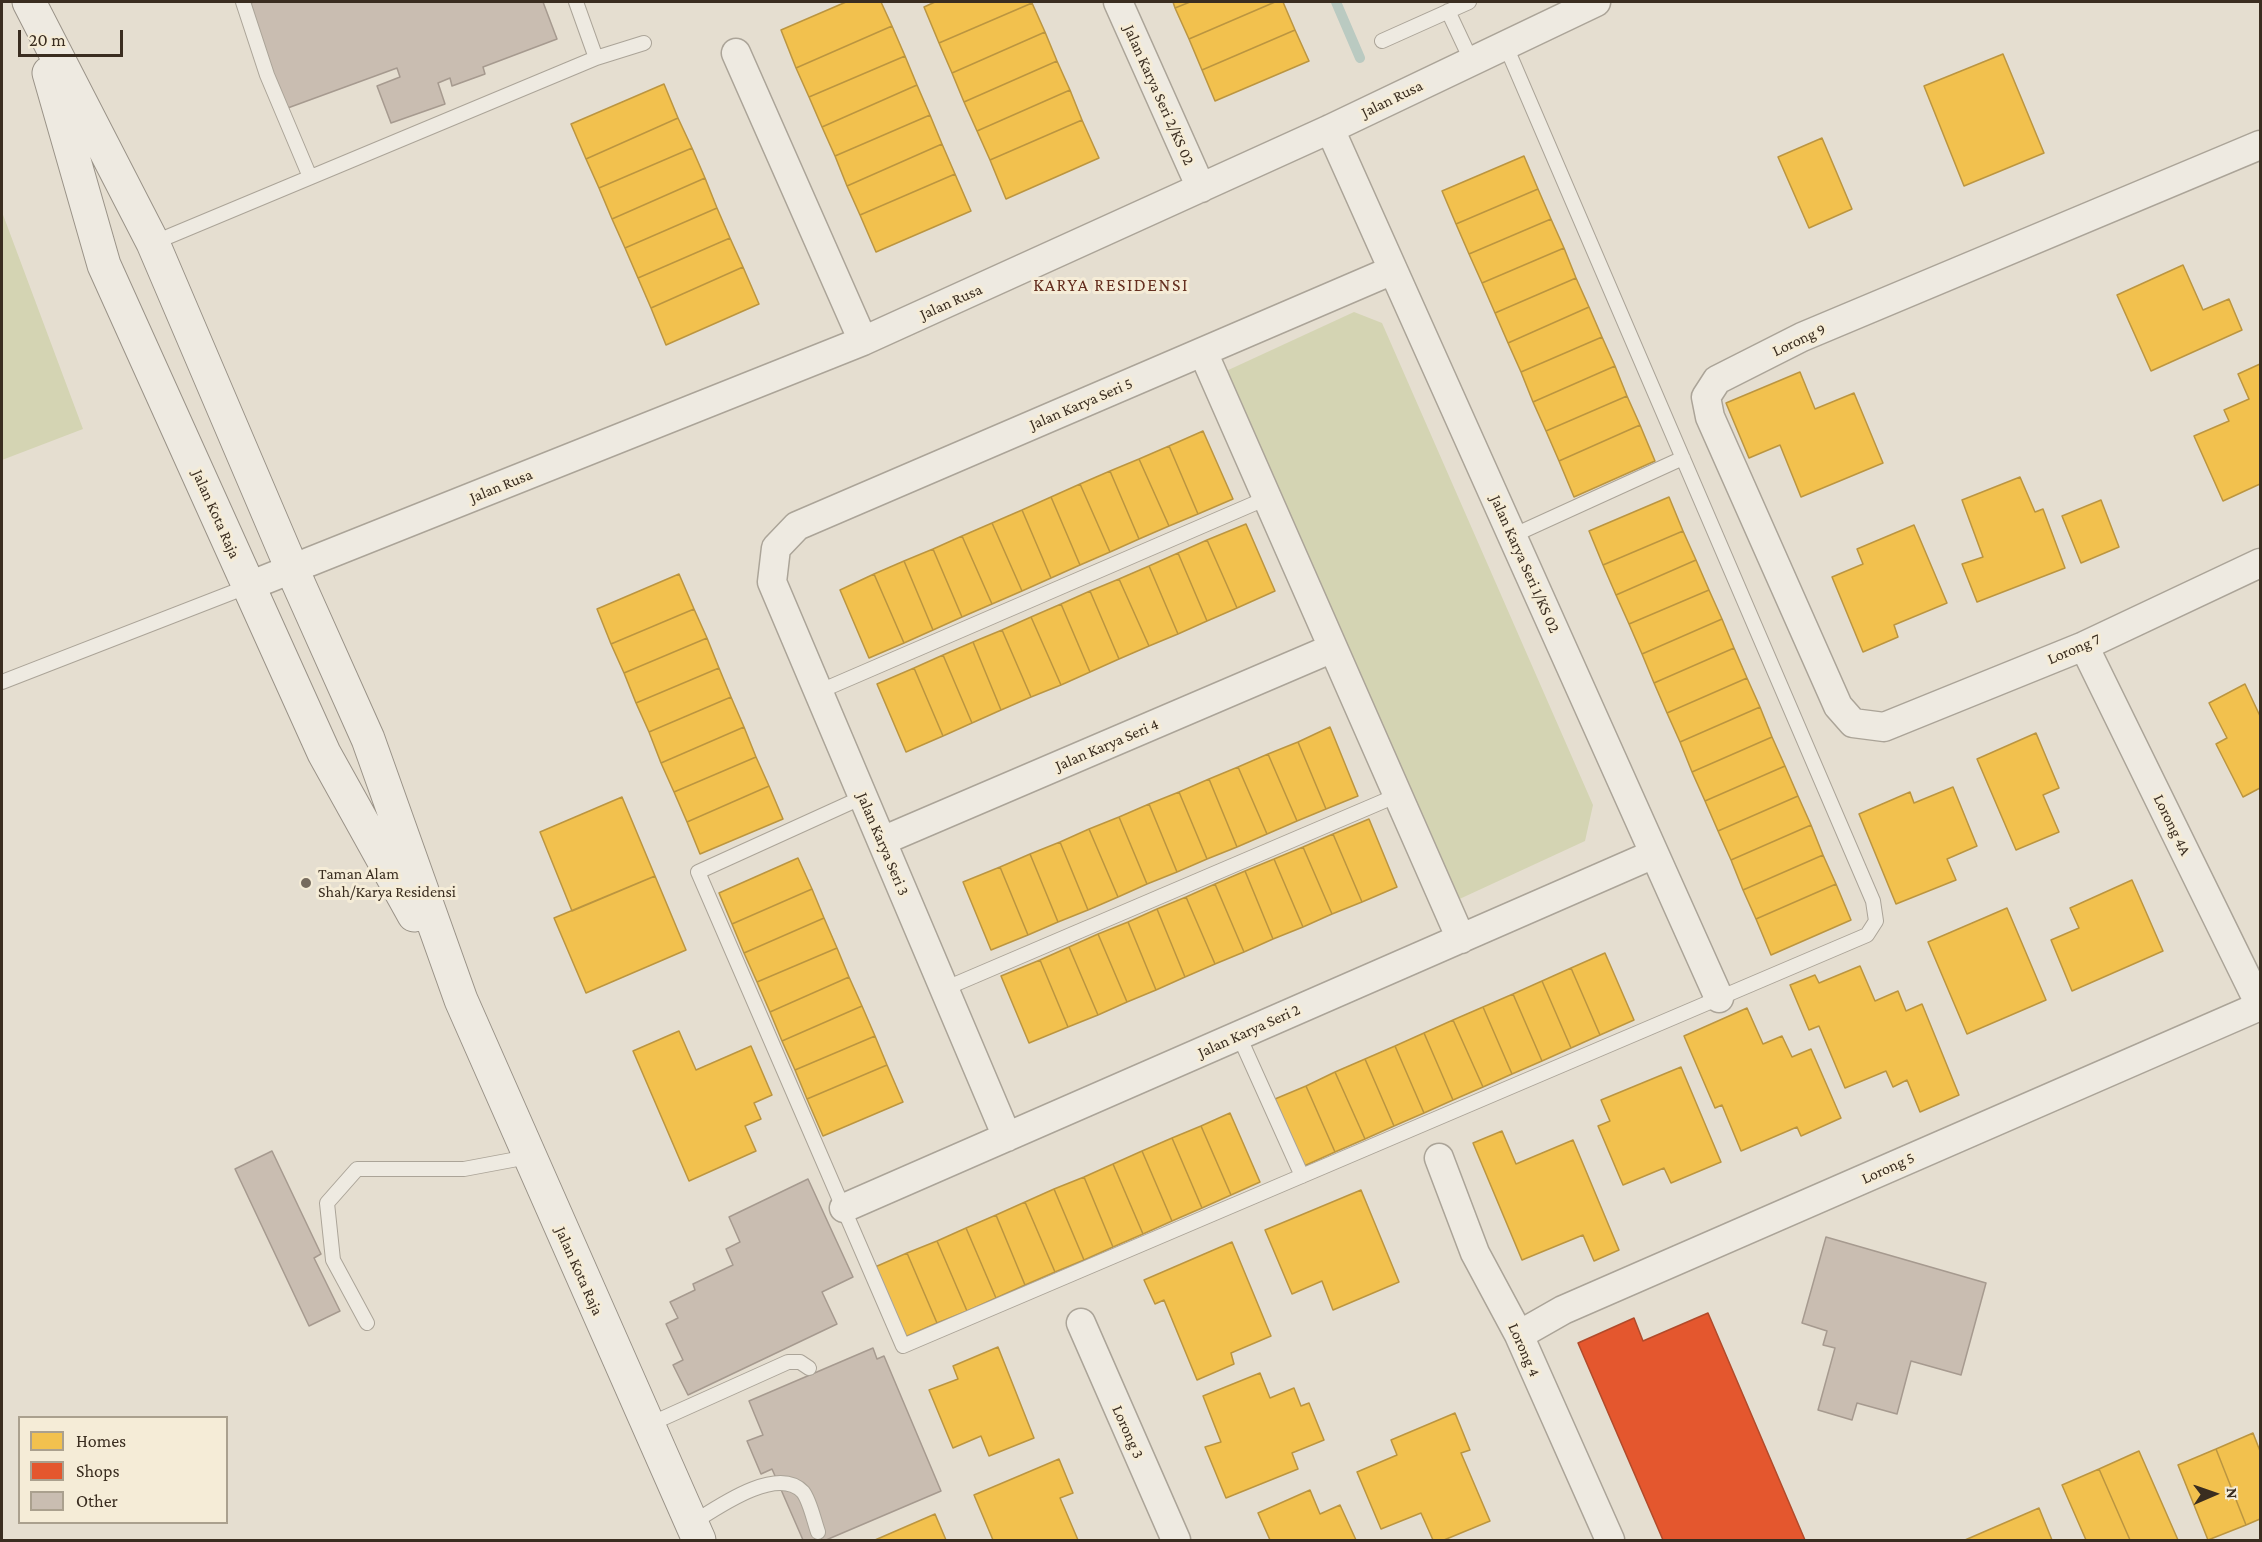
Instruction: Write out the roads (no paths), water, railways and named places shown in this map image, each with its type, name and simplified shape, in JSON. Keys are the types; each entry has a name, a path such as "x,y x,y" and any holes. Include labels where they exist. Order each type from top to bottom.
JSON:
{"main road":[{"name":"Jalan Kota Raja","path":"32,2 153,243 292,569 368,739 461,1000 528,1157 695,1532"},
{"name":"Jalan Kota Raja","path":"32,2 104,265 324,753 461,1000"}],"street":[{"name":"Jalan Karya Seri 2/KS 02","path":"1118,2 1201,188"},
{"name":"Jalan Rusa","path":"249,586 863,341 1330,129 1505,44 1564,8 1596,2"},
{"path":"736,53 863,341"},
{"name":"Jalan Karya Seri 1/KS 02","path":"1330,129 1719,998"},
{"name":"Lorong 9","path":"1884,727 1853,723 1838,706 1710,417 1706,397 1717,380 1802,337 2258,153"},
{"name":"Jalan Karya Seri 5","path":"776,548 797,526 1393,270"},
{"path":"1203,352 1461,939"},
{"name":"Jalan Karya Seri 3","path":"776,548 772,582 1007,1137"},
{"name":"Lorong 7","path":"1884,727 2084,646 2260,563"},
{"name":"Lorong 4A","path":"2084,646 2260,1005"},
{"name":"Jalan Karya Seri 4","path":"882,841 1333,648"},
{"name":"Jalan Karya Seri 2","path":"844,1208 1654,854"},
{"name":"Lorong 5","path":"1519,1335 1563,1310 2260,1005"},
{"name":"Lorong 4","path":"1439,1158 1475,1253 1519,1335 1610,1540"},
{"name":"Lorong 3","path":"1080,1323 1176,1540"}],"lane":[{"path":"243,2 267,75 310,177"},
{"path":"576,2 596,58"},
{"path":"1382,41 1469,2"},
{"path":"1448,11 1471,60"},
{"path":"153,243 596,58 644,43"},
{"path":"863,797 698,872 903,1346 1867,935 1876,921 1873,901 1505,44"},
{"path":"1512,536 1683,458"},
{"path":"818,692 1267,498"},
{"path":"2,682 249,586"},
{"path":"944,989 1398,795"},
{"path":"1239,1036 1302,1176"},
{"path":"367,1323 333,1260 327,1203 357,1169 464,1169 528,1157"},
{"path":"648,1425 789,1362 800,1362 809,1368"},
{"path":"695,1532 743,1493 765,1485 789,1484 803,1493 818,1532"}],"waterway":[{"path":"1336,2 1360,58"}],"place":[{"name":"Taman Alam Shah/Karya Residensi","path":"306,883"}],"district":[{"name":"KARYA RESIDENSI","path":"1111,285"}]}
